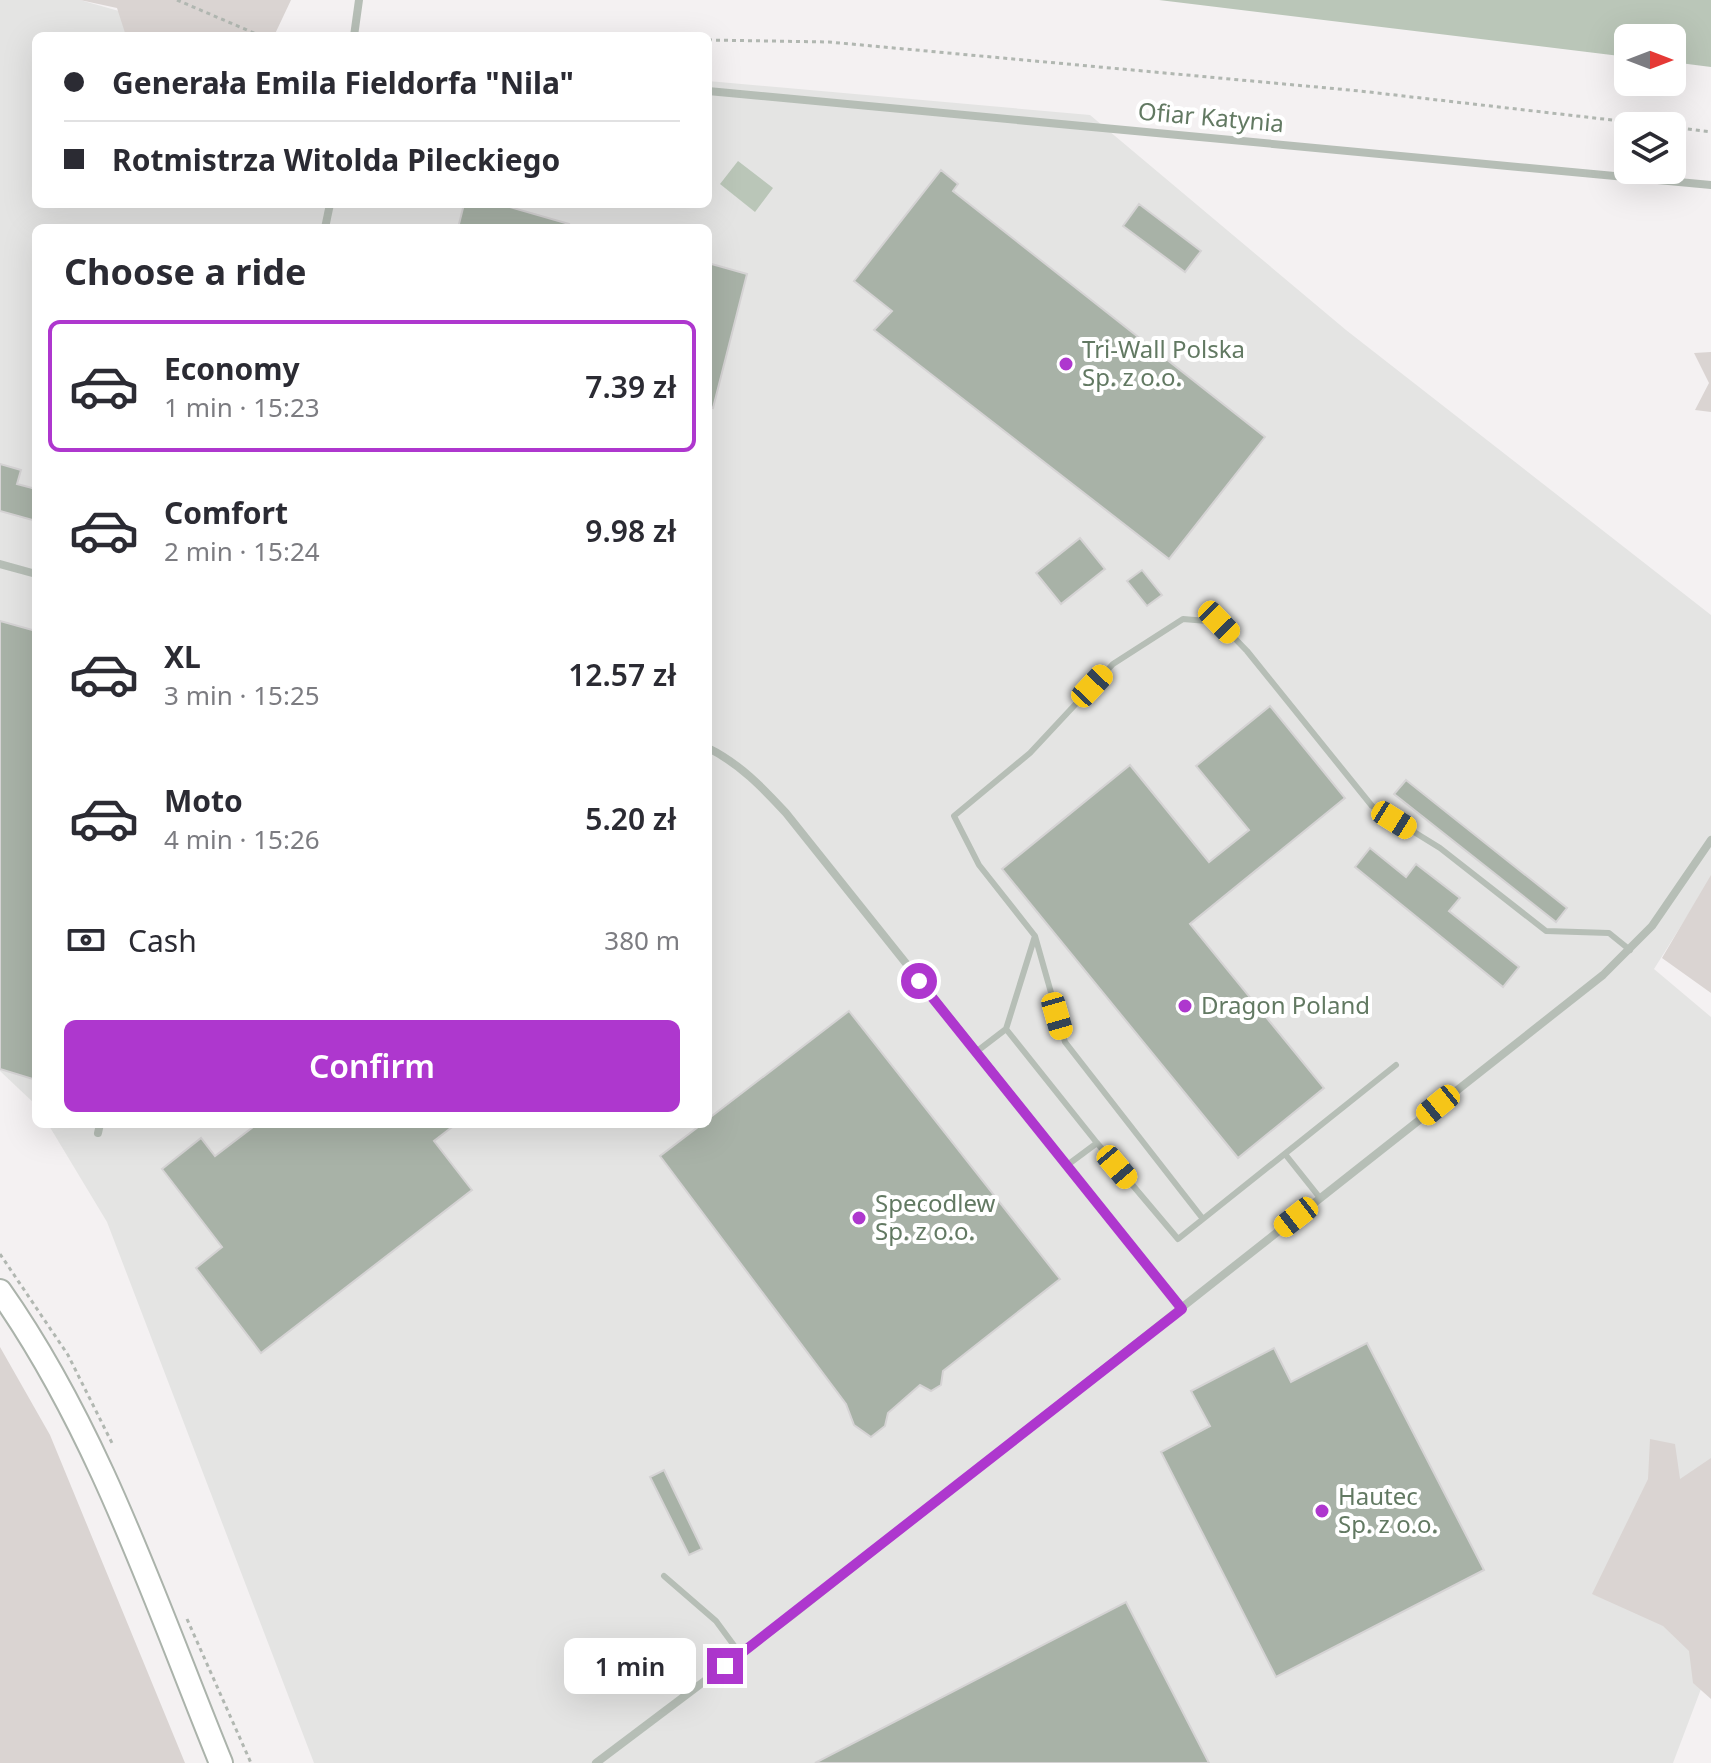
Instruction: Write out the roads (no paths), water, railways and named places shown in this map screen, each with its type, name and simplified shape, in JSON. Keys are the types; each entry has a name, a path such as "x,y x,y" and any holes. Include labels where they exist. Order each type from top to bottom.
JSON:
{"main road":[{"path":"0,1291 39,1349 94,1457 221,1763"}],"street":[{"path":"355,32 359,0"},
{"name":"Ofiar Katynia","path":"712,91 1711,185"},
{"path":"0,564 32,573"},
{"path":"712,750 726,757 759,784 786,813 1182,1309"},
{"path":"596,1763 741,1655 1182,1309 1630,950 1674,897 1711,840"}],"lane":[{"path":"1203,1219 1065,1042 1035,936 979,865 954,816 1030,753 1113,664 1183,619 1219,622 1247,651 1372,806 1440,848 1546,931 1609,933 1630,950"},
{"path":"976,1052 1006,1029 1035,936"},
{"path":"1006,1029 1178,1239 1396,1065"},
{"path":"1066,1166 1097,1143"},
{"path":"1285,1154 1320,1198"},
{"path":"664,1576 716,1621 741,1655"}],"place":[{"name":"Tri-Wall Polska Sp. z o.o.","path":"1066,364"},
{"name":"Dragon Poland","path":"1185,1006"},
{"name":"Specodlew Sp. z o.o.","path":"859,1218"},
{"name":"Hautec Sp. z o.o.","path":"1322,1511"}]}
